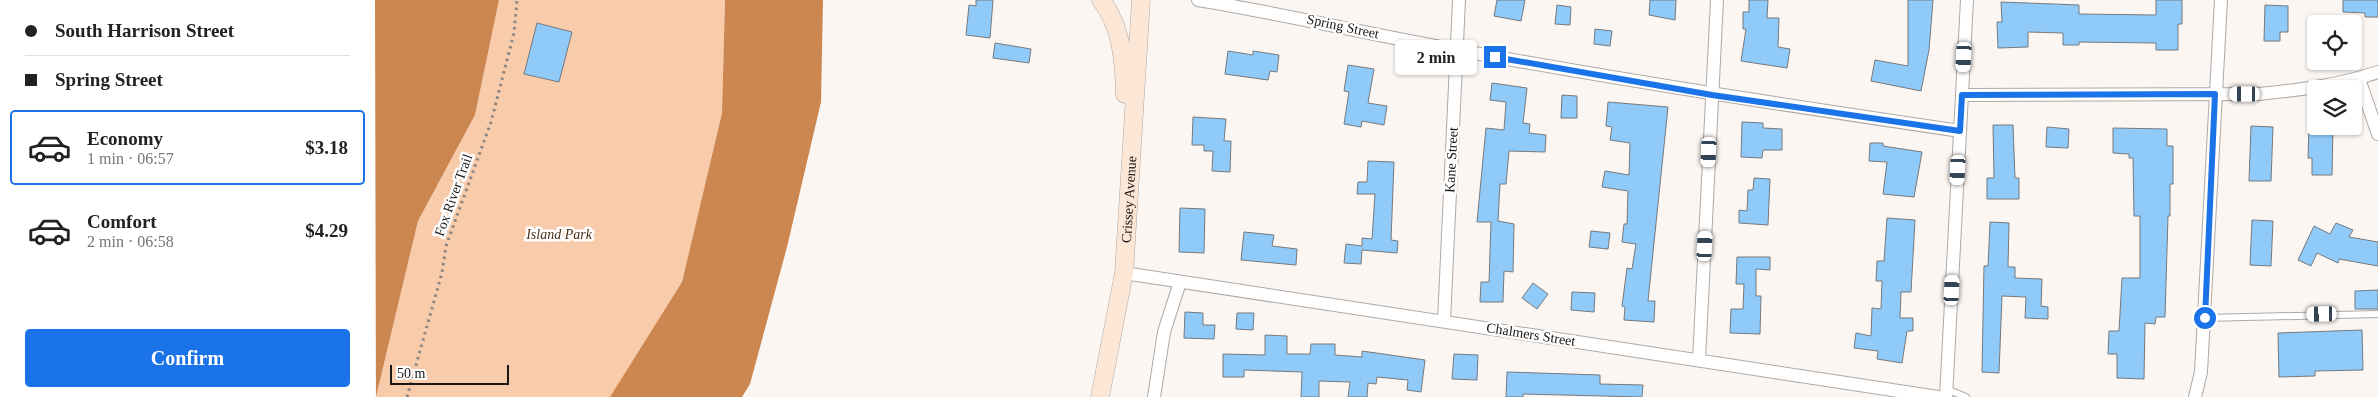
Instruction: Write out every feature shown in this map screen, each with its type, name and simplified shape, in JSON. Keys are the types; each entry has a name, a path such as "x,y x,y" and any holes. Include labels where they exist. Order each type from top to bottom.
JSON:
{"main road":[{"path":"1101,0 1119,33 1124,68 1130,170"},
{"name":"Crissey Avenue","path":"1101,397 1124,273 1141,0"}],"street":[{"name":"Spring Street","path":"1199,0 1283,14 1456,50 1712,95 1960,131"},
{"name":"Kane Street","path":"1444,321 1459,0"},
{"path":"1699,360 1717,0"},
{"path":"1944,394 1967,0"},
{"path":"2195,397 2201,372 2205,318 2221,0"},
{"path":"1962,95 2259,94 2300,90 2359,78 2378,72"},
{"path":"2359,78 2378,134"},
{"name":"Chalmers Street","path":"1124,273 1699,360 1944,394"},
{"path":"1154,397 1164,332 1180,282"}],"lane":[{"path":"2205,318 2378,314"},
{"path":"1944,394 1966,397"}],"path":[{"name":"Fox River Trail","path":"407,397 442,273 447,246 491,122 515,32 517,0"}],"green space":[{"name":"Island Park","path":"499,0 725,0 722,113 682,282 611,397 376,397 418,221 475,115"}],"shaded area":[{"path":"375,0 499,0 475,115 418,221 376,397"},
{"path":"725,0 823,0 821,102 787,247 750,384 742,397 610,397 682,282 722,113"}],"building":[{"path":"976,0 993,0 990,38 966,35 969,5 976,6"},
{"path":"1497,0 1525,0 1521,21 1494,16"},
{"path":"1650,0 1676,0 1675,20 1649,15"},
{"path":"1749,0 1768,0 1767,18 1779,18 1778,47 1790,49 1787,68 1741,61 1746,29 1743,29 1743,12 1749,12"},
{"path":"1908,0 1933,0 1929,50 1921,91 1871,81 1875,60 1908,66"},
{"path":"2156,0 2182,0 2182,24 2178,24 2178,50 2156,50 2156,43 2079,42 2079,45 2063,45 2063,33 2028,32 2028,47 1998,48 1997,22 2002,22 2001,2 2079,5 2079,14 2156,15"},
{"path":"2343,0 2378,0 2378,17 2365,17 2365,13 2343,12"},
{"path":"1557,5 1571,7 1570,25 1555,24"},
{"path":"2265,5 2288,6 2288,32 2280,32 2280,41 2264,41"},
{"path":"537,23 572,32 559,82 524,74"},
{"path":"1595,29 1612,31 1610,46 1594,44"},
{"path":"995,43 1031,49 1029,63 993,58"},
{"path":"1228,51 1253,55 1253,51 1279,55 1277,72 1270,71 1268,80 1225,74"},
{"path":"1348,65 1374,69 1368,103 1387,106 1384,125 1362,121 1361,127 1344,124 1349,92 1344,91"},
{"path":"1492,83 1527,88 1523,123 1530,124 1529,133 1546,135 1545,152 1509,151 1506,184 1500,184 1498,221 1514,224 1513,272 1504,271 1503,302 1480,302 1481,282 1489,282 1491,222 1477,222 1486,128 1504,130 1506,102 1490,100"},
{"path":"1562,95 1577,96 1577,118 1561,118"},
{"path":"1608,102 1668,107 1648,301 1655,301 1654,322 1624,320 1625,307 1622,306 1627,268 1632,269 1636,244 1622,242 1624,224 1627,224 1628,191 1602,187 1605,171 1629,175 1630,143 1610,140 1612,127 1606,126"},
{"path":"1193,117 1226,119 1224,141 1231,141 1230,172 1212,171 1213,151 1204,151 1204,145 1192,145"},
{"path":"1742,122 1763,123 1763,128 1782,129 1782,150 1763,150 1762,158 1741,157"},
{"path":"1993,125 2013,125 2015,178 2019,178 2019,199 1987,199 1987,178 1994,178"},
{"path":"2251,126 2273,127 2271,181 2249,181"},
{"path":"2047,127 2069,129 2068,148 2046,147"},
{"path":"2113,128 2167,129 2167,146 2173,146 2173,184 2170,184 2170,216 2168,216 2165,317 2156,317 2155,324 2145,323 2144,379 2117,378 2117,354 2108,354 2109,331 2119,331 2122,278 2140,278 2140,216 2134,216 2133,158 2129,158 2129,154 2113,153"},
{"path":"2309,135 2333,135 2332,175 2312,175 2312,158 2308,158"},
{"path":"1870,143 1883,143 1883,146 1922,152 1914,197 1883,194 1887,162 1869,161"},
{"path":"1368,161 1394,162 1391,240 1398,241 1397,253 1362,250 1361,264 1344,263 1346,244 1362,246 1362,238 1372,239 1375,194 1357,194 1358,182 1367,182"},
{"path":"1754,178 1770,179 1768,225 1739,223 1739,210 1747,211 1748,190 1753,190"},
{"path":"1180,208 1205,209 1204,253 1179,252"},
{"path":"1887,218 1915,220 1911,292 1901,292 1900,318 1913,318 1913,331 1907,331 1902,363 1877,359 1878,351 1854,348 1856,333 1871,336 1872,308 1881,309 1882,281 1876,281 1877,261 1884,261"},
{"path":"2252,220 2273,221 2271,266 2250,265"},
{"path":"1990,222 2009,223 2008,267 2015,267 2015,278 2042,279 2041,306 2048,307 2048,319 2025,318 2026,297 2002,296 1999,373 1982,372 1984,266 1988,266"},
{"path":"2336,223 2353,230 2349,237 2378,242 2378,266 2339,259 2338,263 2317,253 2311,266 2298,260 2314,226 2330,234"},
{"path":"1591,231 1610,233 1608,249 1589,247"},
{"path":"1244,232 1274,235 1272,246 1297,249 1296,265 1241,260"},
{"path":"1737,257 1770,257 1770,270 1756,269 1756,296 1761,296 1760,334 1730,333 1731,309 1743,309 1744,284 1736,284"},
{"path":"1533,283 1548,294 1537,309 1522,298"},
{"path":"2378,290 2378,309 2355,309 2355,291"},
{"path":"1572,292 1595,293 1594,312 1571,310"},
{"path":"1185,312 1203,313 1203,325 1215,325 1214,339 1184,338"},
{"path":"1237,313 1254,313 1253,330 1236,329"},
{"path":"2362,330 2363,370 2315,371 2315,376 2279,377 2278,333"},
{"path":"1265,335 1287,336 1287,354 1310,354 1311,344 1335,344 1335,355 1362,357 1362,351 1425,360 1421,392 1407,390 1408,380 1377,377 1376,384 1368,383 1367,397 1348,397 1350,382 1319,381 1319,397 1301,397 1302,372 1244,370 1244,377 1223,377 1223,354 1265,355"},
{"path":"1454,354 1478,355 1477,380 1452,379"},
{"path":"1507,372 1600,375 1600,384 1643,385 1642,397 1523,394 1523,397 1506,397"}],"route":[{"path":"1495,57 1712,95 1960,131 1962,95 2215,94 2205,318"}]}
